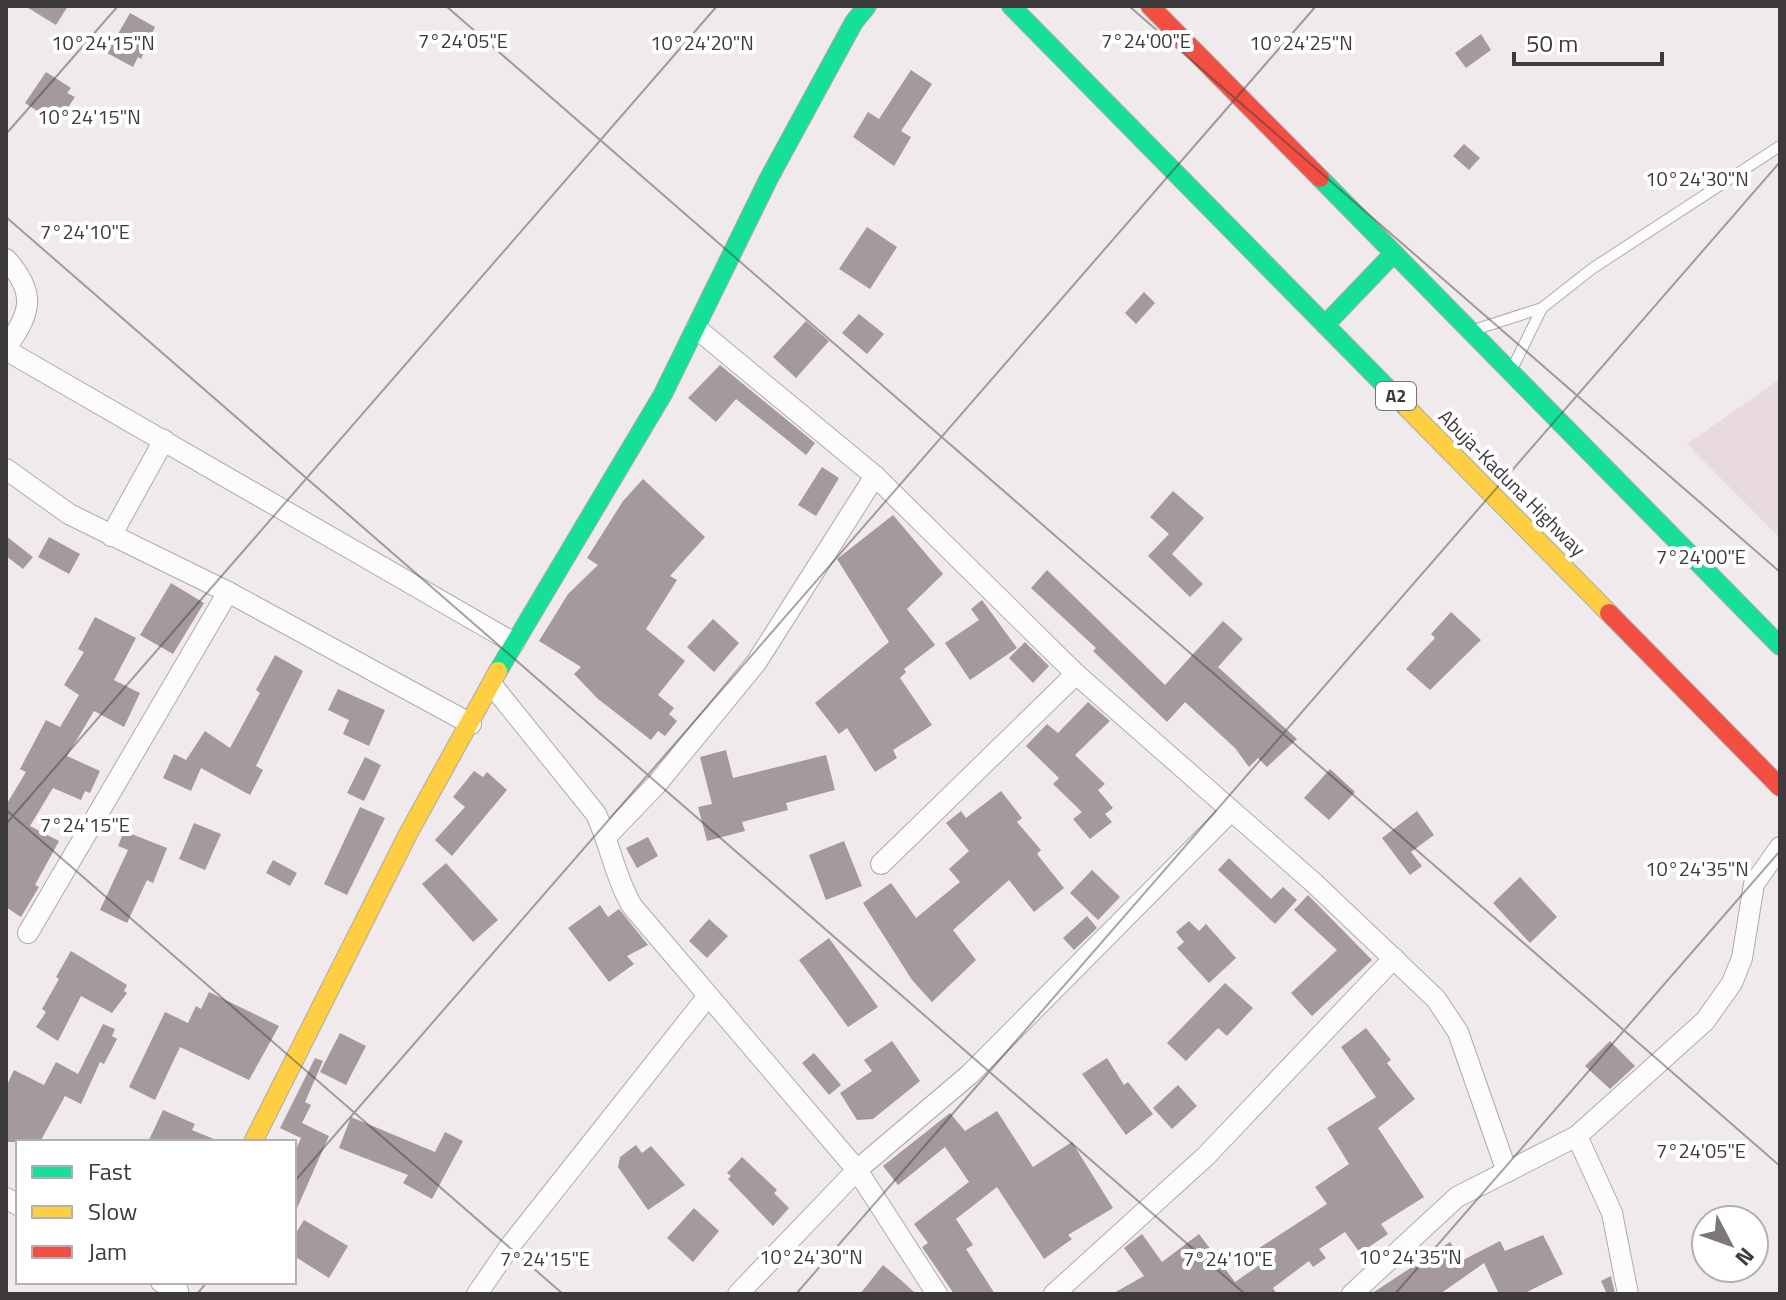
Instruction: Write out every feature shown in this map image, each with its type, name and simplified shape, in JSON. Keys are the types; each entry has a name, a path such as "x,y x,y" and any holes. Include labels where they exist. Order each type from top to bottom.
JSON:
{"main road":[{"path":"254,1140 408,834 514,643 663,394 769,178 854,22 867,6"},
{"name":"Abuja-Kaduna Highway","path":"1011,6 1780,787"},
{"path":"1150,6 1780,646"},
{"path":"1325,325 1394,253"}],"street":[{"path":"6,259 14,268 30,303 26,320 6,349 514,643"},
{"path":"696,328 875,476 1076,674 1314,883 1449,1013 1507,1172"},
{"path":"111,536 164,440"},
{"path":"6,469 69,514 228,592 471,724"},
{"path":"606,837 656,785 756,663 875,476"},
{"path":"28,933 228,592"},
{"path":"881,864 1076,674"},
{"path":"492,685 596,814 619,884 632,906 857,1170 937,1294"},
{"path":"738,1294 857,1170 970,1074 1231,811"},
{"path":"1360,1291 1457,1197 1577,1136 1705,1021 1732,983 1742,958 1754,884 1780,847"},
{"path":"1054,1294 1206,1156 1394,958"},
{"path":"477,1294 510,1246 708,996"},
{"path":"1577,1136 1612,1213 1628,1294"}],"lane":[{"path":"1470,331 1542,308 1593,268 1780,146"},
{"path":"1510,372 1542,308"}],"shaded area":[{"path":"1780,379 1780,538 1687,444"}],"building":[{"path":"25,6 68,6 56,25"},
{"path":"130,13 155,27 141,59 138,57 133,67 107,53"},
{"path":"1481,34 1491,50 1466,68 1455,53"},
{"path":"911,70 932,84 901,131 911,137 894,166 853,137 868,112 879,119"},
{"path":"46,72 71,88 67,93 75,97 57,124 25,103"},
{"path":"1464,144 1480,158 1469,170 1453,156"},
{"path":"867,227 897,247 870,289 839,269"},
{"path":"1144,292 1155,303 1136,324 1125,313"},
{"path":"859,314 884,334 867,354 842,333"},
{"path":"806,321 829,341 796,378 773,357"},
{"path":"720,365 815,443 806,455 736,399 716,422 688,398"},
{"path":"822,467 839,478 816,516 798,505"},
{"path":"643,479 705,537 670,576 677,580 646,629 685,661 658,695 674,708 669,714 677,721 665,736 658,731 651,740 598,699 574,674 581,667 539,641 568,594 598,565 587,558 623,501"},
{"path":"1173,491 1204,518 1172,554 1203,584 1190,597 1148,556 1169,534 1150,517"},
{"path":"893,515 943,574 907,609 935,645 904,669 906,672 900,678 932,725 893,750 897,758 875,772 847,728 839,734 815,703 889,642 837,559"},
{"path":"6,536 33,557 23,569 6,556"},
{"path":"49,537 80,554 69,574 38,557"},
{"path":"1047,570 1165,685 1223,621 1243,639 1218,667 1297,739 1267,767 1258,758 1249,767 1235,748 1185,702 1167,722 1093,651 1096,648 1031,588"},
{"path":"171,583 204,603 173,654 140,635"},
{"path":"982,600 1017,648 970,680 945,643 979,620 971,609"},
{"path":"1451,612 1481,640 1430,690 1406,669 1435,638 1431,634"},
{"path":"95,617 136,638 114,680 140,693 124,727 94,711 67,756 100,771 90,793 85,791 81,800 53,788 30,826 59,841 35,885 39,887 21,917 6,907 6,805 26,772 20,769 46,720 60,727 79,695 64,685 84,652 78,649"},
{"path":"713,619 739,643 714,672 687,647"},
{"path":"1025,642 1049,666 1033,683 1009,658"},
{"path":"275,655 303,671 256,766 263,770 250,795 201,768 191,791 163,778 174,754 186,760 205,731 230,748 260,693 256,690"},
{"path":"338,689 385,710 369,746 343,734 349,720 328,710"},
{"path":"1088,702 1110,721 1075,755 1105,784 1098,790 1113,808 1105,814 1112,822 1090,839 1073,819 1082,812 1053,784 1059,778 1026,746 1047,724 1058,733"},
{"path":"726,750 733,778 826,755 835,790 786,803 788,810 742,822 745,831 707,841 698,807 712,804 700,757"},
{"path":"365,757 381,765 364,801 347,793"},
{"path":"1330,769 1355,792 1329,820 1304,798"},
{"path":"474,771 483,777 487,772 507,790 452,856 435,840 465,807 453,797"},
{"path":"1001,791 1022,818 1017,822 1041,850 1037,854 1064,888 1034,912 1009,880 953,930 976,960 932,1002 912,980 863,903 891,883 916,918 960,882 949,869 969,851 946,823 961,811 966,818"},
{"path":"360,807 385,818 347,895 324,884"},
{"path":"1417,811 1434,835 1411,852 1422,866 1410,875 1382,838"},
{"path":"194,823 221,834 205,870 179,859"},
{"path":"124,831 167,848 153,883 147,880 127,923 100,910 128,850 118,846"},
{"path":"648,837 658,856 637,868 626,848"},
{"path":"844,841 862,886 826,900 809,855"},
{"path":"1229,858 1271,899 1283,887 1297,900 1275,924 1218,870"},
{"path":"273,860 297,873 290,886 266,873"},
{"path":"446,863 498,920 473,942 422,884"},
{"path":"1092,870 1120,897 1098,920 1070,893"},
{"path":"1520,877 1557,917 1530,943 1493,903"},
{"path":"1308,895 1372,960 1312,1016 1291,993 1337,950 1294,910"},
{"path":"600,905 608,917 619,909 648,945 627,956 634,964 609,982 568,928"},
{"path":"1087,916 1097,928 1074,950 1063,938"},
{"path":"709,919 728,936 707,958 689,941"},
{"path":"1189,921 1199,931 1206,924 1236,958 1209,983 1177,948 1184,942 1176,932"},
{"path":"829,938 878,1007 848,1027 799,960"},
{"path":"71,951 127,985 124,991 127,993 112,1013 81,996 58,1041 36,1027 46,1012 42,1009"},
{"path":"1225,983 1253,1008 1227,1036 1218,1028 1186,1061 1167,1043"},
{"path":"209,992 279,1026 249,1080 180,1047 155,1100 129,1087 165,1012 188,1023 196,1006 201,1009"},
{"path":"103,1024 115,1029 112,1036 117,1039 104,1064 100,1062 81,1104 65,1096 41,1140 6,1142 6,1087 14,1070 44,1085 56,1062 78,1074"},
{"path":"1366,1028 1391,1060 1387,1063 1415,1099 1378,1128 1424,1197 1381,1224 1388,1234 1360,1253 1345,1232 1319,1249 1326,1258 1313,1267 1309,1261 1273,1288 1277,1294 1112,1294 1144,1276 1124,1248 1142,1234 1162,1262 1199,1234 1235,1282 1264,1262 1256,1250 1327,1204 1315,1187 1349,1164 1327,1128 1376,1097 1341,1047"},
{"path":"340,1033 366,1046 346,1085 320,1072"},
{"path":"892,1041 920,1081 873,1119 857,1120 840,1093 872,1071 864,1060"},
{"path":"1610,1041 1635,1066 1610,1089 1585,1066"},
{"path":"814,1053 841,1085 829,1095 802,1063"},
{"path":"315,1058 323,1061 305,1102 311,1105 302,1123 329,1136 296,1210 296,1149 301,1138 280,1128"},
{"path":"1107,1058 1124,1085 1128,1082 1153,1114 1126,1135 1082,1074"},
{"path":"1178,1085 1197,1106 1172,1129 1153,1108"},
{"path":"163,1110 195,1124 192,1130 216,1140 149,1140"},
{"path":"997,1111 1033,1167 1072,1142 1113,1208 1068,1235 1072,1239 1044,1259 997,1187 956,1219 973,1245 966,1249 995,1294 954,1294 922,1247 928,1243 914,1224 969,1182 945,1147 898,1185 883,1166 950,1113 965,1131"},
{"path":"351,1117 435,1152 445,1132 463,1141 432,1199 403,1183 408,1175 339,1148"},
{"path":"636,1145 642,1153 651,1146 685,1185 648,1210 618,1167 620,1157"},
{"path":"742,1157 777,1190 774,1193 789,1208 773,1226 728,1179 731,1176 727,1173"},
{"path":"694,1208 719,1231 693,1262 667,1238"},
{"path":"304,1220 348,1246 329,1278 296,1257 296,1233"},
{"path":"1543,1235 1563,1274 1523,1294 1499,1294 1484,1263 1440,1294 1371,1294 1450,1242 1463,1260 1500,1241 1505,1251"},
{"path":"883,1265 902,1281 916,1294 860,1294"},
{"path":"1611,1276 1615,1294 1607,1294 1601,1281"}],"traffic: fast":[{"path":"498,671 663,394 769,178 854,22 867,6"},
{"path":"1011,6 1407,408"},
{"path":"1320,178 1780,646"},
{"path":"1325,325 1394,253"}],"traffic: slow":[{"path":"1407,408 1609,613"},
{"path":"254,1140 408,834 498,671"}],"traffic: jam":[{"path":"1150,6 1320,178"},
{"path":"1609,613 1780,787"}]}
